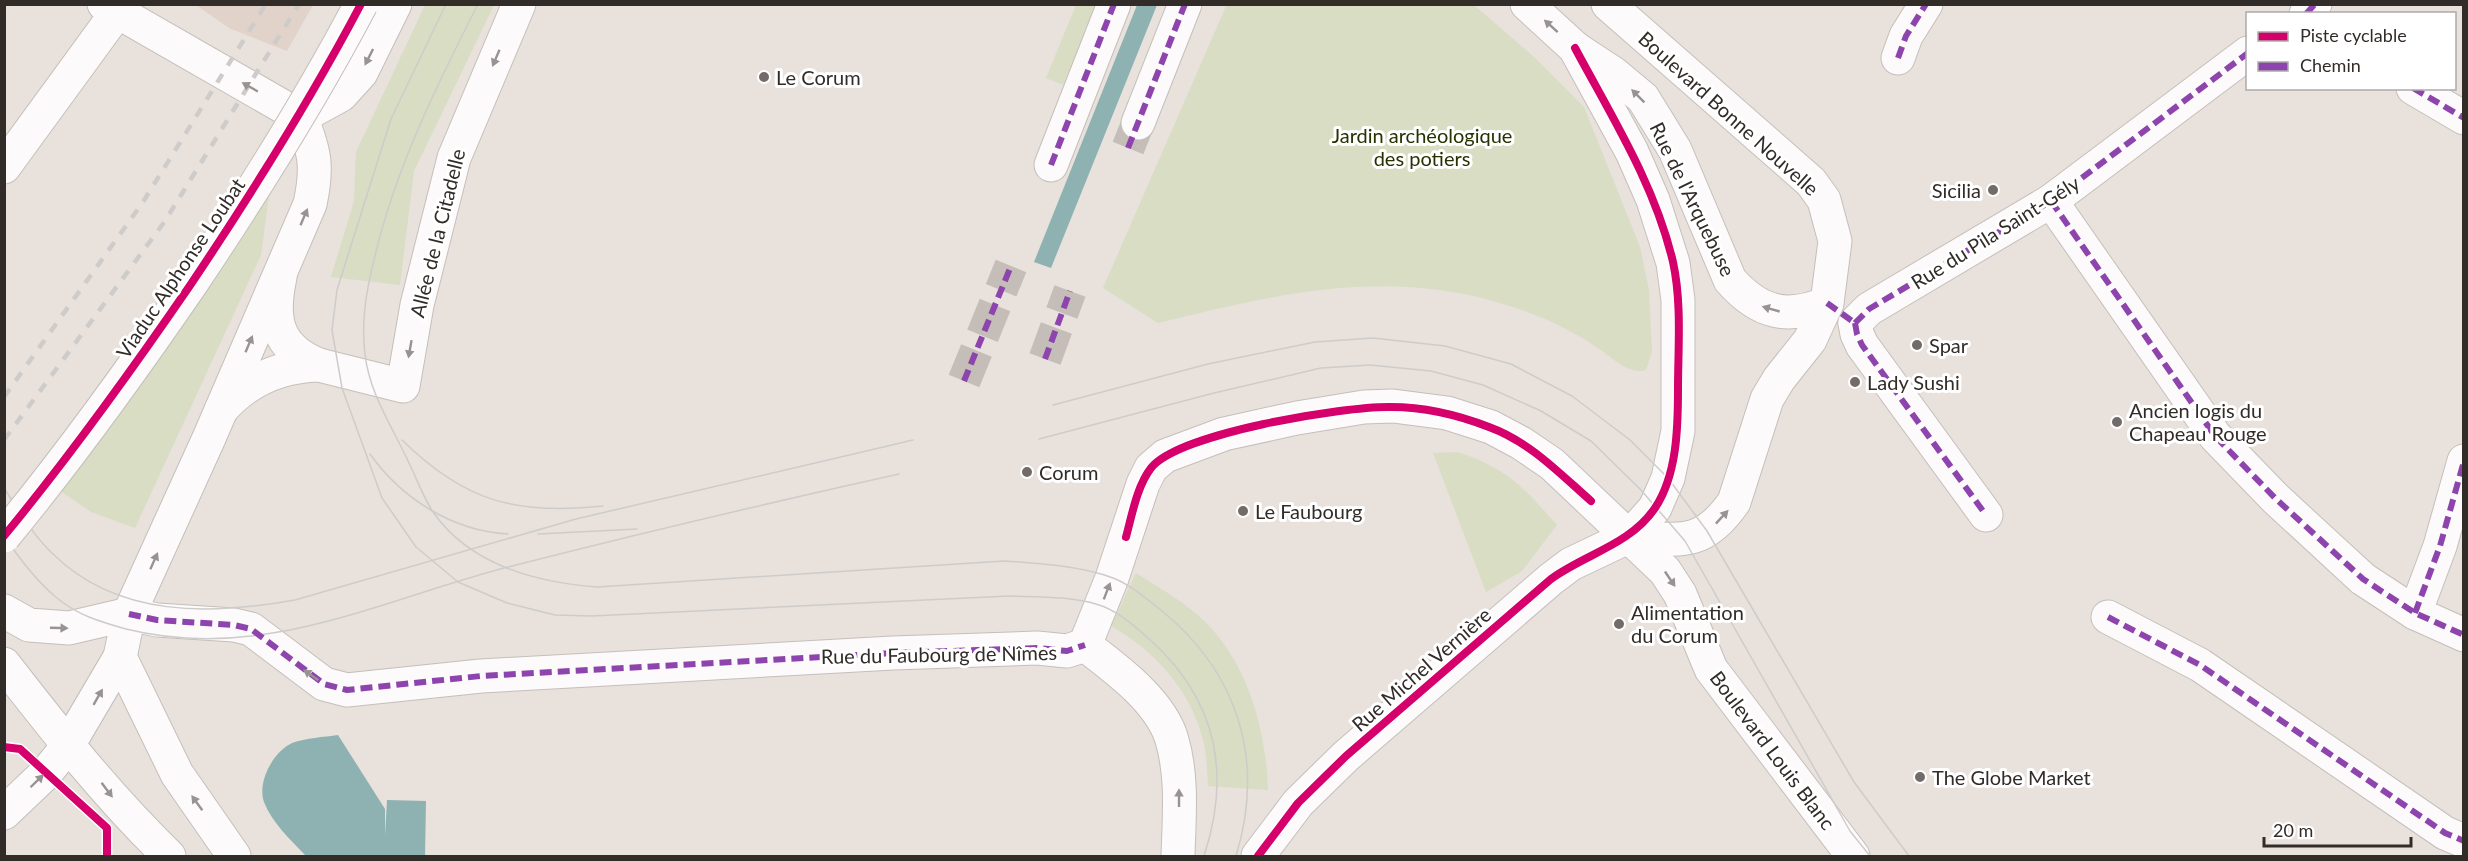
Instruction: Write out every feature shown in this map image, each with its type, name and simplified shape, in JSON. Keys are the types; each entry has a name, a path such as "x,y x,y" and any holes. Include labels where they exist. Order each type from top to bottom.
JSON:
{"street":[{"name":"Viaduc Alphonse Loubat","path":"4,536 133,369 243,205 332,59 361,4"},
{"path":"301,117 342,95 361,73 395,4"},
{"name":"Allée de la Citadelle","path":"281,271 276,315 279,329 291,350 319,365 403,386 417,305 454,158 519,4"},
{"path":"1051,165 1114,4"},
{"path":"1138,123 1185,4"},
{"name":"Rue de l'Arquebuse","path":"1527,4 1575,48 1612,73 1642,98 1675,150 1730,280 1743,294 1764,308 1786,313 1805,312 1827,303"},
{"name":"Boulevard Bonne Nouvelle","path":"1608,4 1811,182 1824,200 1835,242 1827,303"},
{"path":"1898,58 1906,36 1926,4"},
{"path":"4,167 116,7 301,117 314,149 316,174 310,204 281,271"},
{"name":"Rue de l'Arquebuse","path":"1575,48 1632,152 1653,200 1673,262 1678,300 1678,430 1668,478 1655,508 1630,536"},
{"name":"Rue du Pila Saint-Gély","path":"1856,323 1869,309 2051,201 2246,54"},
{"path":"2416,90 2463,118"},
{"path":"2051,201 2216,436 2274,498 2363,579 2415,612 2463,635"},
{"name":"Allée de la Citadelle","path":"4,813 46,773 67,747 120,657 129,614 281,271"},
{"path":"1630,536 1684,541 1707,531 1724,516 1734,502 1767,399 1779,379 1810,340 1827,303 1856,323 1857,334 1862,345 1986,515"},
{"name":"Allée de la Citadelle","path":"221,410 234,395 261,377 286,368 319,365"},
{"name":"Rue du Faubourg de Nîmes","path":"129,614 157,620 234,624 251,629 324,684 347,690 493,675 893,653 1037,648 1067,651 1085,645 1112,578 1136,502 1151,468 1165,456 1224,434 1297,418 1364,407 1393,406 1447,413 1491,427 1521,443 1552,464 1630,536"},
{"path":"2415,612 2440,546 2463,461"},
{"name":"Rue Michel Vernière","path":"1258,856 1299,803 1346,756 1506,617 1571,564 1630,536"},
{"name":"Boulevard Louis Blanc","path":"1630,536 1665,571 1680,594 1711,669 1853,856"},
{"path":"4,610 29,625 69,628 129,614"},
{"path":"2108,617 2200,665 2445,833 2463,841"},
{"path":"1085,645 1135,686 1158,714 1172,738 1180,793 1178,856"},
{"path":"120,657 177,774 234,856"},
{"path":"4,664 67,747 99,779 125,814 169,856"}],"shaded area":[{"path":"196,5 313,5 287,51 229,28"}],"green space":[{"name":"Jardin archéologique des potiers","path":"1227,4 1474,5 1534,57 1584,107 1640,247 1649,290 1652,351 1646,370 1633,370 1621,365 1598,348 1551,322 1499,303 1464,294 1424,288 1347,287 1272,297 1158,323 1103,288"},
{"path":"425,5 494,5 414,171 400,285 331,277 354,201 356,152"},
{"path":"1076,5 1097,5 1063,85 1046,78"},
{"path":"270,188 261,255 135,528 91,512 56,488"},
{"path":"1458,452 1490,465 1514,481 1557,525 1522,571 1486,592 1433,453"},
{"path":"1136,573 1201,618 1231,654 1251,697 1258,720 1268,790 1208,786 1204,744 1199,725 1182,691 1170,675 1143,648 1111,626"}],"water":[{"path":"1137,5 1157,5 1051,268 1034,262"},
{"path":"338,735 385,809 385,836 387,800 426,801 425,856 306,856 277,824 267,810 262,794 265,777 273,760 292,743"}],"tunnel":[{"path":"1128,148 1138,123"},
{"path":"964,381 1011,266"},
{"path":"1045,359 1070,291"}],"tram line":[{"path":"446,4 391,119 337,290 332,330 342,388 382,498 416,547 458,582 507,603 555,615 592,616 1009,596 1066,598 1105,607 1119,614 1137,628 1171,661 1189,685 1203,711 1212,738 1217,765 1217,795 1204,856"},
{"path":"478,4 432,97 393,193 371,272 364,319 367,368 376,396 426,500 448,530 485,558 506,568 550,581 597,587 1004,561 1074,568 1113,578 1145,597 1188,636 1210,662 1227,691 1239,721 1246,753 1248,786 1244,821 1236,856"},
{"path":"1053,405 1208,364 1315,342 1373,338 1445,346 1511,364 1572,396 1630,440 1668,478 1707,531 1854,782 1909,856"},
{"path":"1039,439 1214,393 1321,368 1370,365 1431,371 1483,385 1541,411 1591,441 1641,490 1685,541 1850,831 1870,856"},
{"path":"402,440 448,478 470,491 494,500 544,508 603,506"},
{"path":"4,488 46,547 79,575 106,590 136,601 167,607 231,608 295,600 576,519 913,440"},
{"path":"370,454 397,485 430,510 468,527 508,534"},
{"path":"4,536 22,561 49,591 65,604 98,621 126,629 176,637 225,638 273,633 320,623 508,567 899,474"},
{"path":"538,534 637,529"}],"railway":[{"path":"4,397 143,202 266,4"},
{"path":"4,440 165,221 299,4"}],"marked path":[{"path":"1051,165 1114,4"},
{"path":"1128,148 1185,4"},
{"path":"1898,58 1906,36 1926,4"},
{"path":"2308,12 2315,4"},
{"path":"1855,323 1869,309 2051,201 2246,55"},
{"path":"2416,90 2464,118"},
{"path":"2051,201 2215,436 2275,498 2363,579 2415,613 2464,635"},
{"path":"964,381 1011,266"},
{"path":"1045,359 1070,291"},
{"path":"1827,303 1855,323"},
{"path":"1855,323 1862,345 1986,515"},
{"path":"2415,613 2440,546 2464,461"},
{"path":"129,614 157,620 234,625 251,629 324,684 347,690 481,676 893,653 1037,648 1067,651 1085,645"},
{"path":"2108,617 2200,665 2445,833 2464,841"}],"cycle path":[{"path":"4,536 100,412 191,284 280,146 361,4"},
{"path":"1258,856 1298,803 1346,756 1551,579 1620,540 1645,521 1655,508 1668,481 1675,451 1678,404 1679,309 1673,262 1644,179 1575,48"},
{"path":"1126,537 1142,483 1151,468 1167,455 1227,433 1264,424 1368,408 1403,407 1428,410 1453,415 1504,433 1531,450 1591,501"},
{"path":"4,747 20,749 107,828 107,856"}],"place":[{"name":"Le Corum","path":"764,77"},
{"name":"Sicilia","path":"1993,190"},
{"name":"Spar","path":"1917,345"},
{"name":"Lady Sushi","path":"1855,382"},
{"name":"Ancien logis du Chapeau Rouge","path":"2117,422"},
{"name":"Corum","path":"1027,472"},
{"name":"Le Faubourg","path":"1243,511"},
{"name":"Alimentation du Corum","path":"1619,624"},
{"name":"The Globe Market","path":"1920,777"}]}
